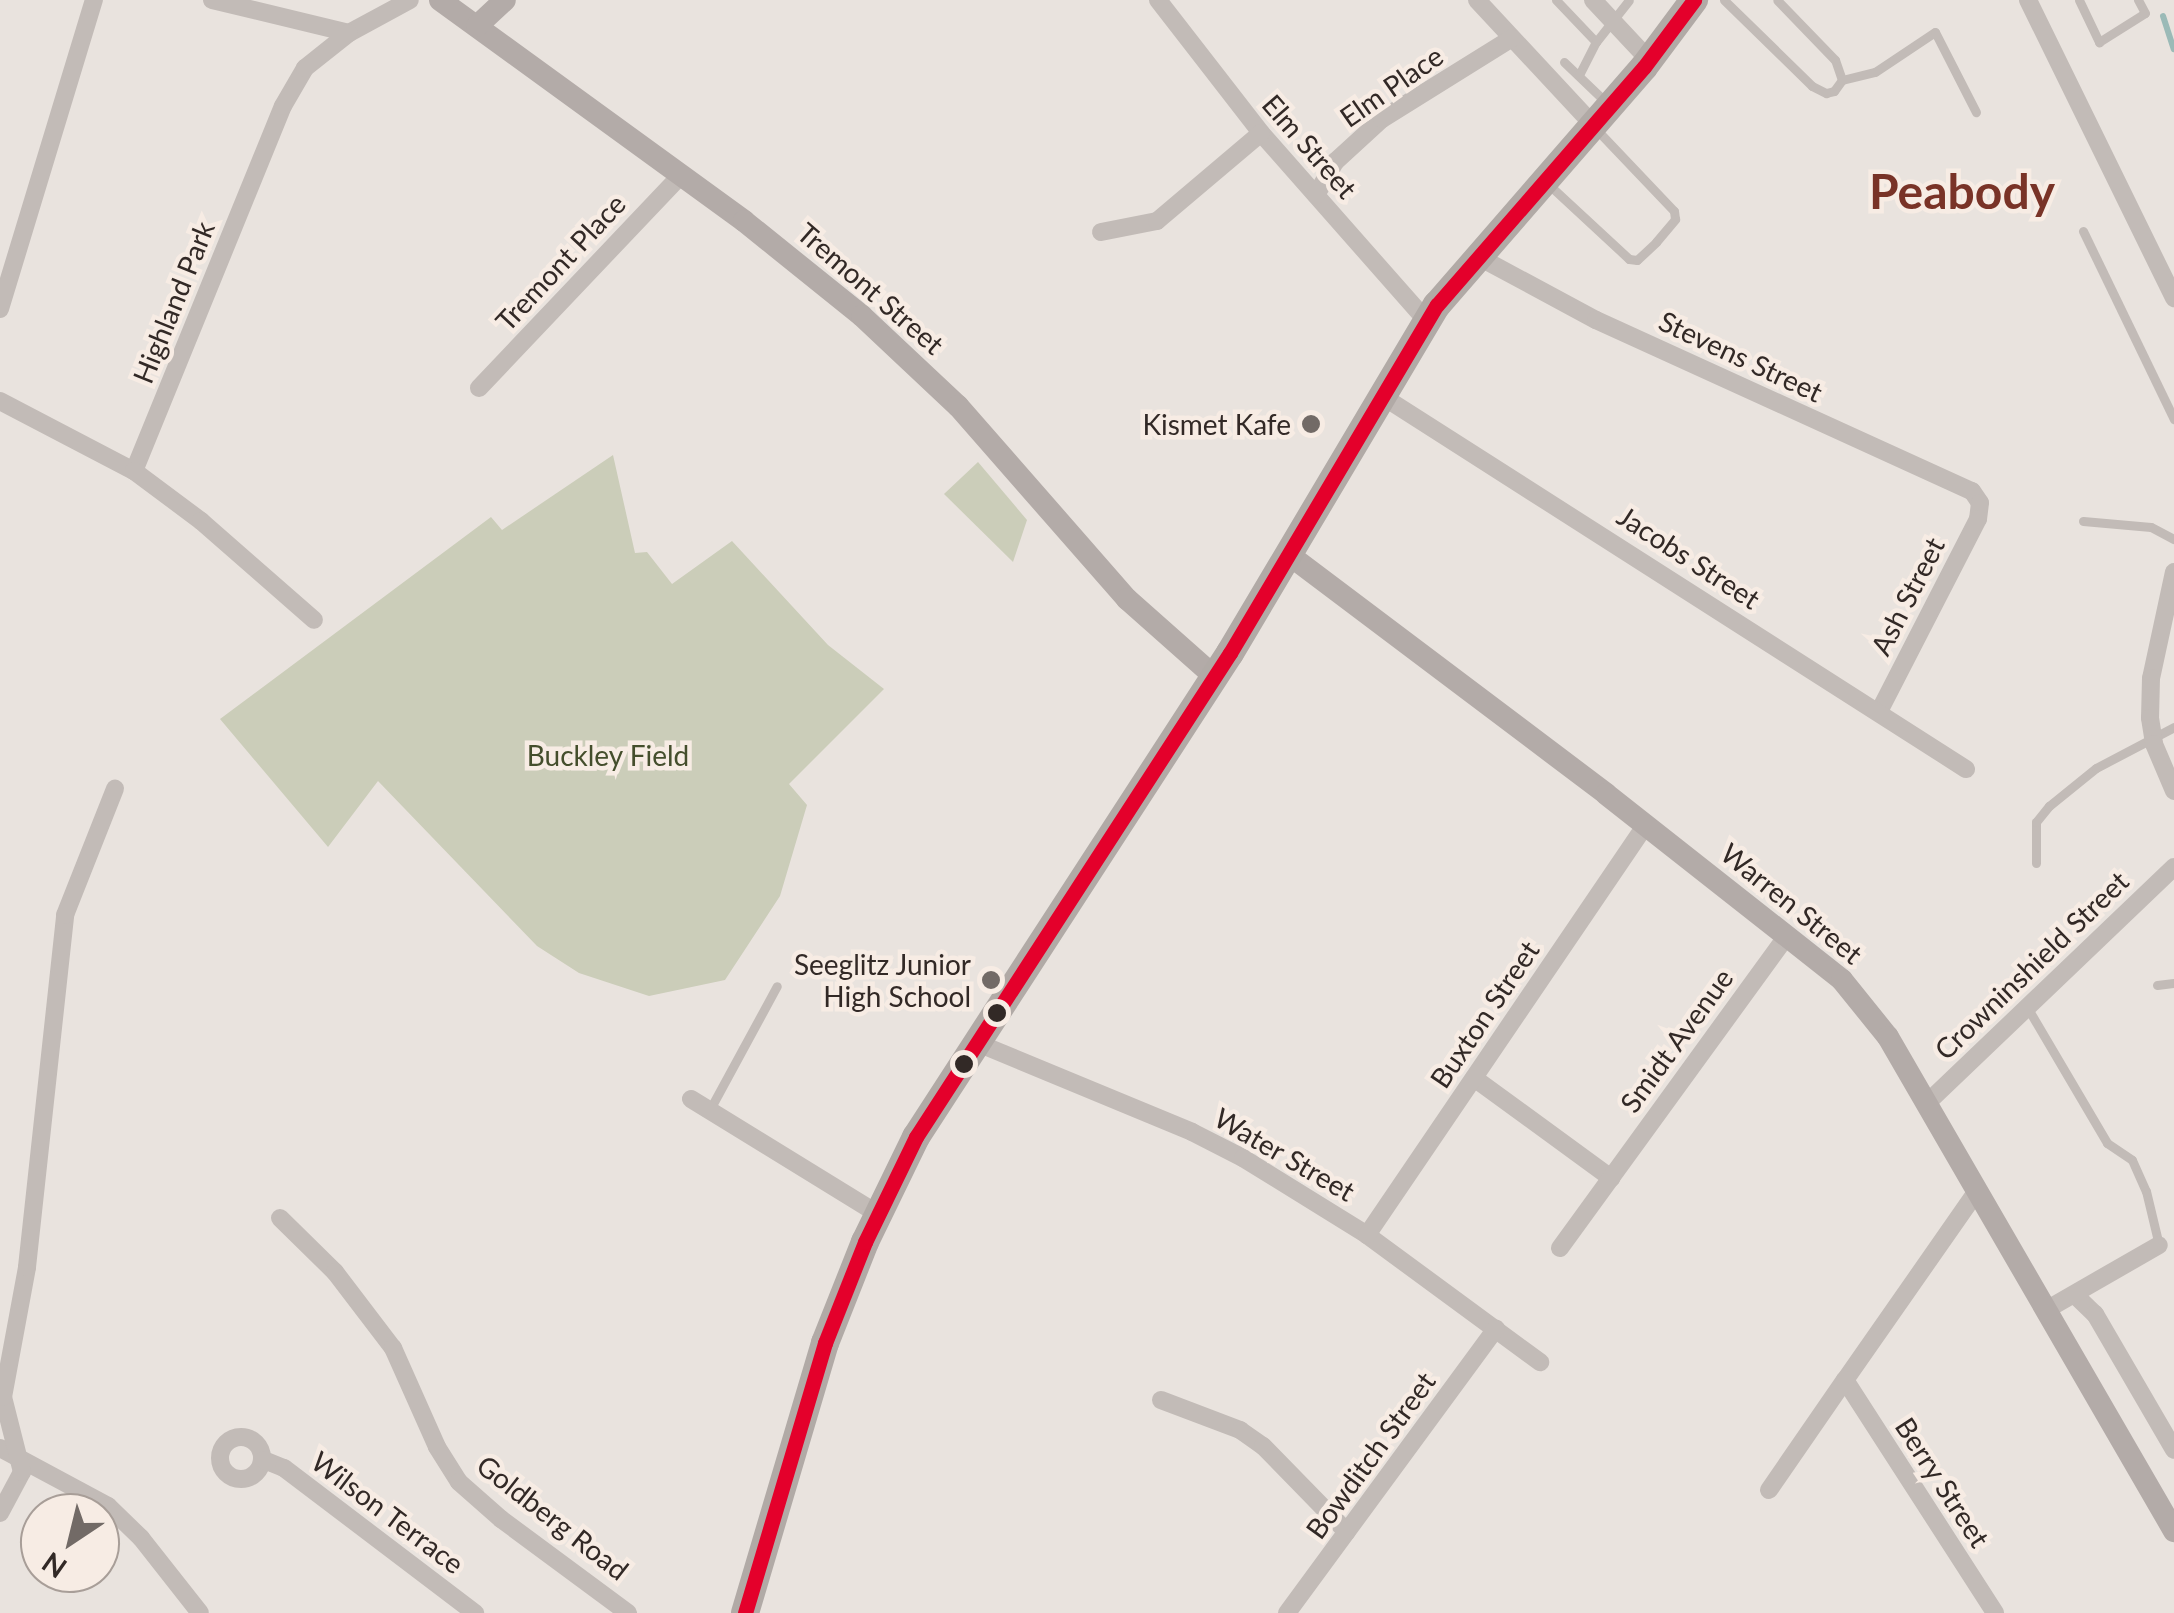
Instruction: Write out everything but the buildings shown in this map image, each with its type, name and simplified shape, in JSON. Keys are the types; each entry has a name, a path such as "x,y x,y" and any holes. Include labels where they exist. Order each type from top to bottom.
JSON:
{"main road":[{"path":"745,1613 825,1343 878,1214 916,1137 1215,677 1427,321 1477,256 1650,60 1694,0"}],"street":[{"path":"0,309 94,0"},
{"path":"212,0 349,33"},
{"name":"Highland Park","path":"134,471 283,106 306,68 349,33 410,0"},
{"name":"Tremont Street","path":"440,0 780,248 926,374 1128,598 1215,677"},
{"path":"477,26 506,0"},
{"path":"1476,0 1512,38 1602,116"},
{"path":"1593,0 1650,60"},
{"path":"2028,0 2174,298"},
{"name":"Elm Street","path":"1166,3 1261,133 1427,321"},
{"name":"Elm Place","path":"1316,195 1336,161 1382,119 1512,38"},
{"path":"1100,232 1157,221 1261,133"},
{"name":"Tremont Place","path":"479,388 681,174"},
{"name":"Stevens Street","path":"1477,256 1596,320 1972,491 1980,503"},
{"name":"Jacobs Street","path":"1382,396 1966,768"},
{"path":"0,400 134,471 202,520 314,620"},
{"name":"Ash Street","path":"1879,712 1978,519 1980,503"},
{"name":"Warren Street","path":"1288,554 1646,825 1787,935 1858,998 1888,1037 2046,1310 2168,1505 2174,1531"},
{"path":"2173,786 2152,735 2151,678 2174,572"},
{"path":"0,1513 20,1481 19,1460 3,1396 28,1267 65,914 114,789"},
{"name":"Buxton Street","path":"1367,1235 1646,825"},
{"name":"Crowninshield Street","path":"1926,1104 2174,867"},
{"name":"Smidt Avenue","path":"1560,1248 1787,935"},
{"name":"Water Street","path":"975,1042 1192,1132 1367,1235 1540,1362"},
{"path":"1474,1078 1611,1178"},
{"path":"690,1099 878,1214"},
{"path":"1768,1490 1977,1192"},
{"name":"Goldberg Road","path":"280,1218 335,1272 393,1348 436,1447 459,1482 501,1520 628,1613"},
{"path":"2046,1310 2158,1245"},
{"path":"2076,1294 2095,1314 2174,1450"},
{"name":"Bowditch Street","path":"1288,1613 1496,1328"},
{"name":"Berry Street","path":"1845,1380 1995,1613"},
{"path":"1160,1400 1240,1430 1263,1446 1347,1532"},
{"path":"0,1448 71,1482 108,1506 141,1538 200,1613"},
{"name":"Wilson Terrace","path":"264,1460 284,1468 475,1613"}],"lane":[{"path":"1556,0 1596,42"},
{"path":"1579,76 1596,42 1629,0"},
{"path":"1724,0 1812,86 1826,93 1842,80 1875,72 1934,32 1976,112"},
{"path":"1777,0 1834,60 1842,80"},
{"path":"2078,0 2099,42 2145,14 2138,0"},
{"path":"1545,181 1568,208 1629,259 1637,260 1675,219 1674,211 1602,116 1579,76 1564,62"},
{"path":"2083,231 2174,419"},
{"path":"2082,521 2151,527 2174,538"},
{"path":"2036,862 2036,822 2048,806 2096,768 2152,735 2174,727"},
{"path":"2157,986 2174,984"},
{"path":"709,1111 777,986"},
{"path":"2027,1007 2107,1143 2132,1160 2146,1191 2158,1245"}],"green space":[{"name":"Buckley Field","path":"613,455 635,553 647,552 672,584 732,541 828,645 884,689 789,784 807,805 780,896 725,980 649,996 579,973 537,946 378,781 328,847 220,719 491,517 502,530"},
{"path":"978,462 1027,520 1013,562 944,494"}],"waterway":[{"path":"2163,16 2174,49"}],"transit line":[{"path":"745,1613 825,1343 865,1242 916,1137 1230,653 1437,305 1644,67 1694,0"}],"place":[{"name":"Kismet Kafe","path":"1311,424"},
{"name":"Seeglitz Junior High School","path":"991,980"}],"district":[{"name":"Peabody","path":"1962,191"}]}
